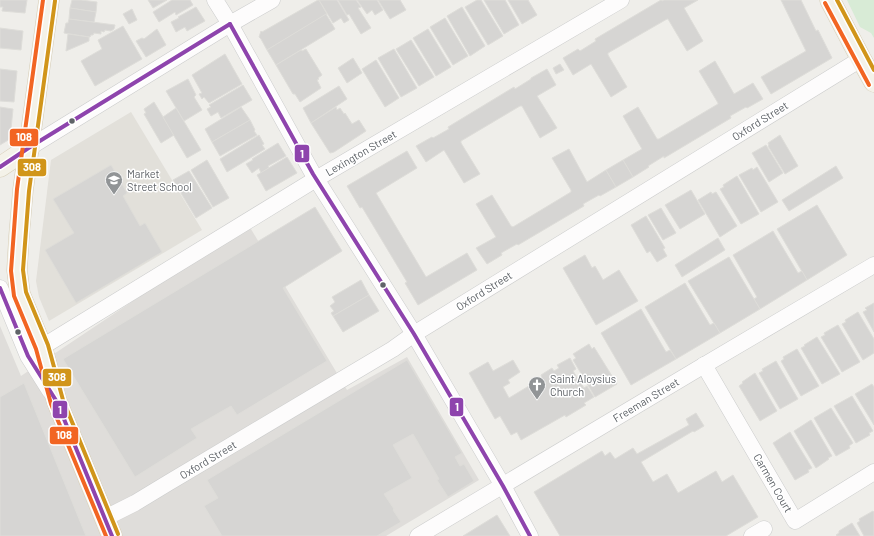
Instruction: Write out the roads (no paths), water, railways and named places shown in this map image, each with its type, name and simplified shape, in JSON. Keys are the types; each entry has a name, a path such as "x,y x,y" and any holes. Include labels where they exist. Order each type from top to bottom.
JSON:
{"main road":[{"path":"49,0 23,198 17,270 20,294 42,347 57,402 109,527"},
{"path":"830,0 874,82"},
{"path":"0,167 30,147"}],"street":[{"path":"215,0 230,24 316,179 414,334 503,486 530,536"},
{"path":"30,147 230,24 272,0"},
{"name":"Lexington Street","path":"42,347 316,179 621,0"},
{"name":"Oxford Street","path":"109,527 135,503 393,348 861,59"},
{"name":"Freeman Street","path":"418,536 874,265"},
{"path":"0,288 28,356 57,402"},
{"name":"Carmen Court","path":"704,365 795,521 874,472"}],"place":[{"name":"Market Street School","path":"114,195"},
{"name":"Saint Aloysius Church","path":"537,400"}]}
